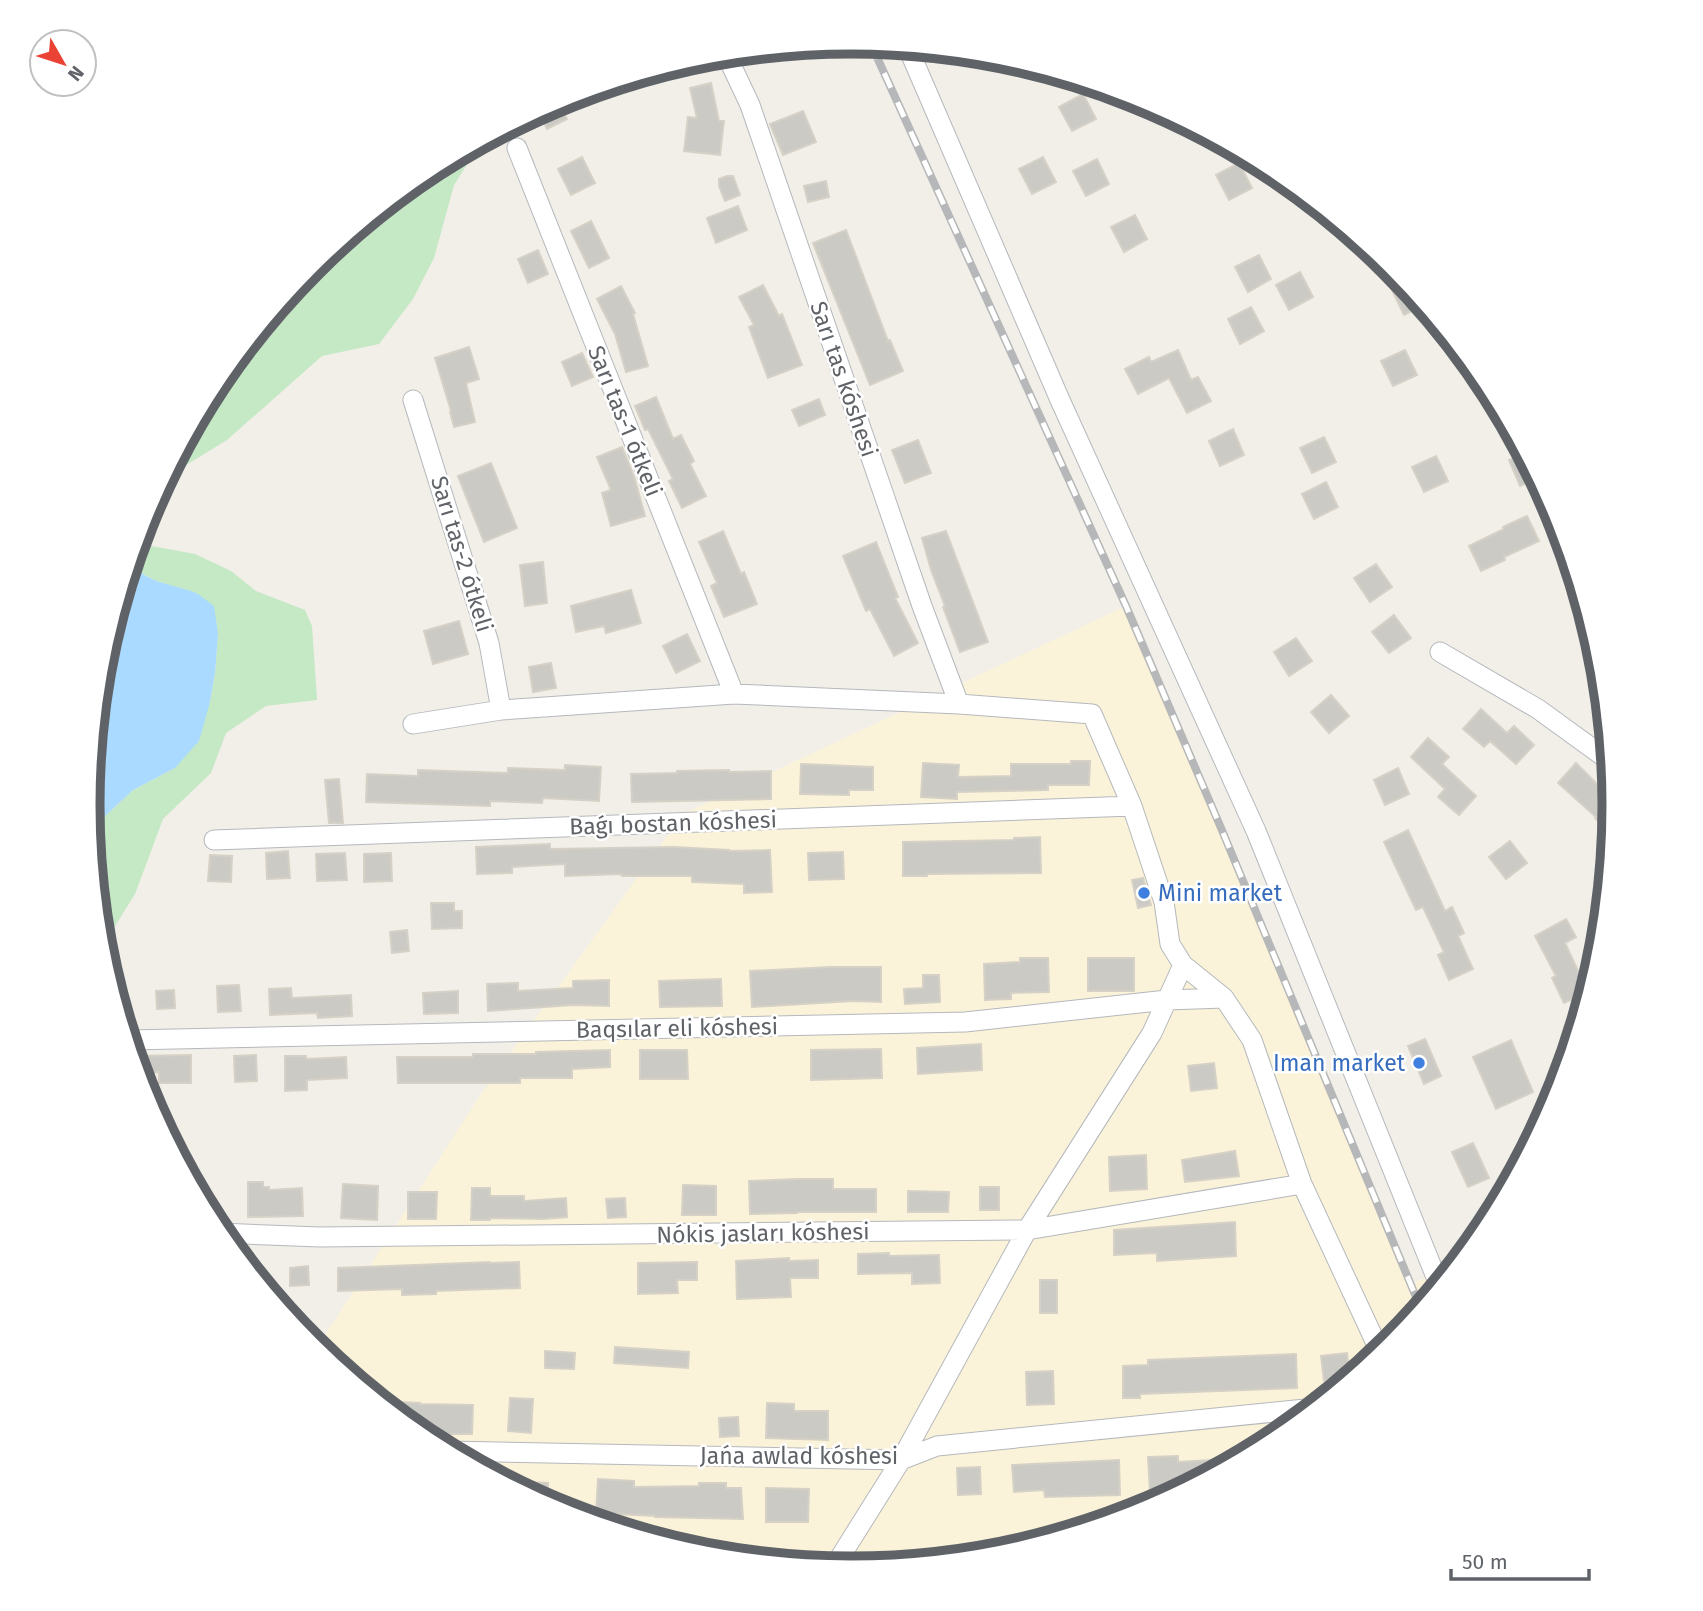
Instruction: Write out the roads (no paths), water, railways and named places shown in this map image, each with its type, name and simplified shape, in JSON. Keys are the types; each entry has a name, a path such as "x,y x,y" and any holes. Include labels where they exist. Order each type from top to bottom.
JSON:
{"street":[{"path":"912,57 1060,400 1256,831 1436,1277"},
{"name":"Sarı tas kóshesi","path":"731,65 750,105 914,582 959,704"},
{"name":"Sarı tas-1 ótkeli","path":"517,148 734,694"},
{"name":"Sarı tas-2 ótkeli","path":"413,400 489,643 501,710"},
{"path":"1440,652 1538,709 1601,755"},
{"path":"413,724 501,710 734,694 959,704 1092,714 1132,806 1164,902 1170,944 1183,965 1224,998 1252,1040 1302,1184 1376,1343"},
{"name":"Baǵı bostan kóshesi","path":"214,840 1132,806"},
{"path":"841,1557 901,1460 1027,1230 1152,1033 1183,965"},
{"name":"Baqsılar eli kóshesi","path":"138,1040 965,1022 1167,1000 1224,998"},
{"name":"Nókis jasları kóshesi","path":"234,1234 320,1237 1027,1230 1302,1184"},
{"name":"Jańa awlad kóshesi","path":"469,1451 901,1460 937,1446 1298,1410"}],"water":[{"path":"138,570 160,582 196,593 214,606 218,634 215,673 199,741 175,768 133,790 104,817 102,837 100,806 107,707 115,659"}],"railway":[{"path":"876,55 1126,606 1417,1300"}],"place":[{"name":"Mini market","path":"1144,893"},
{"name":"Iman market","path":"1419,1063"}]}
